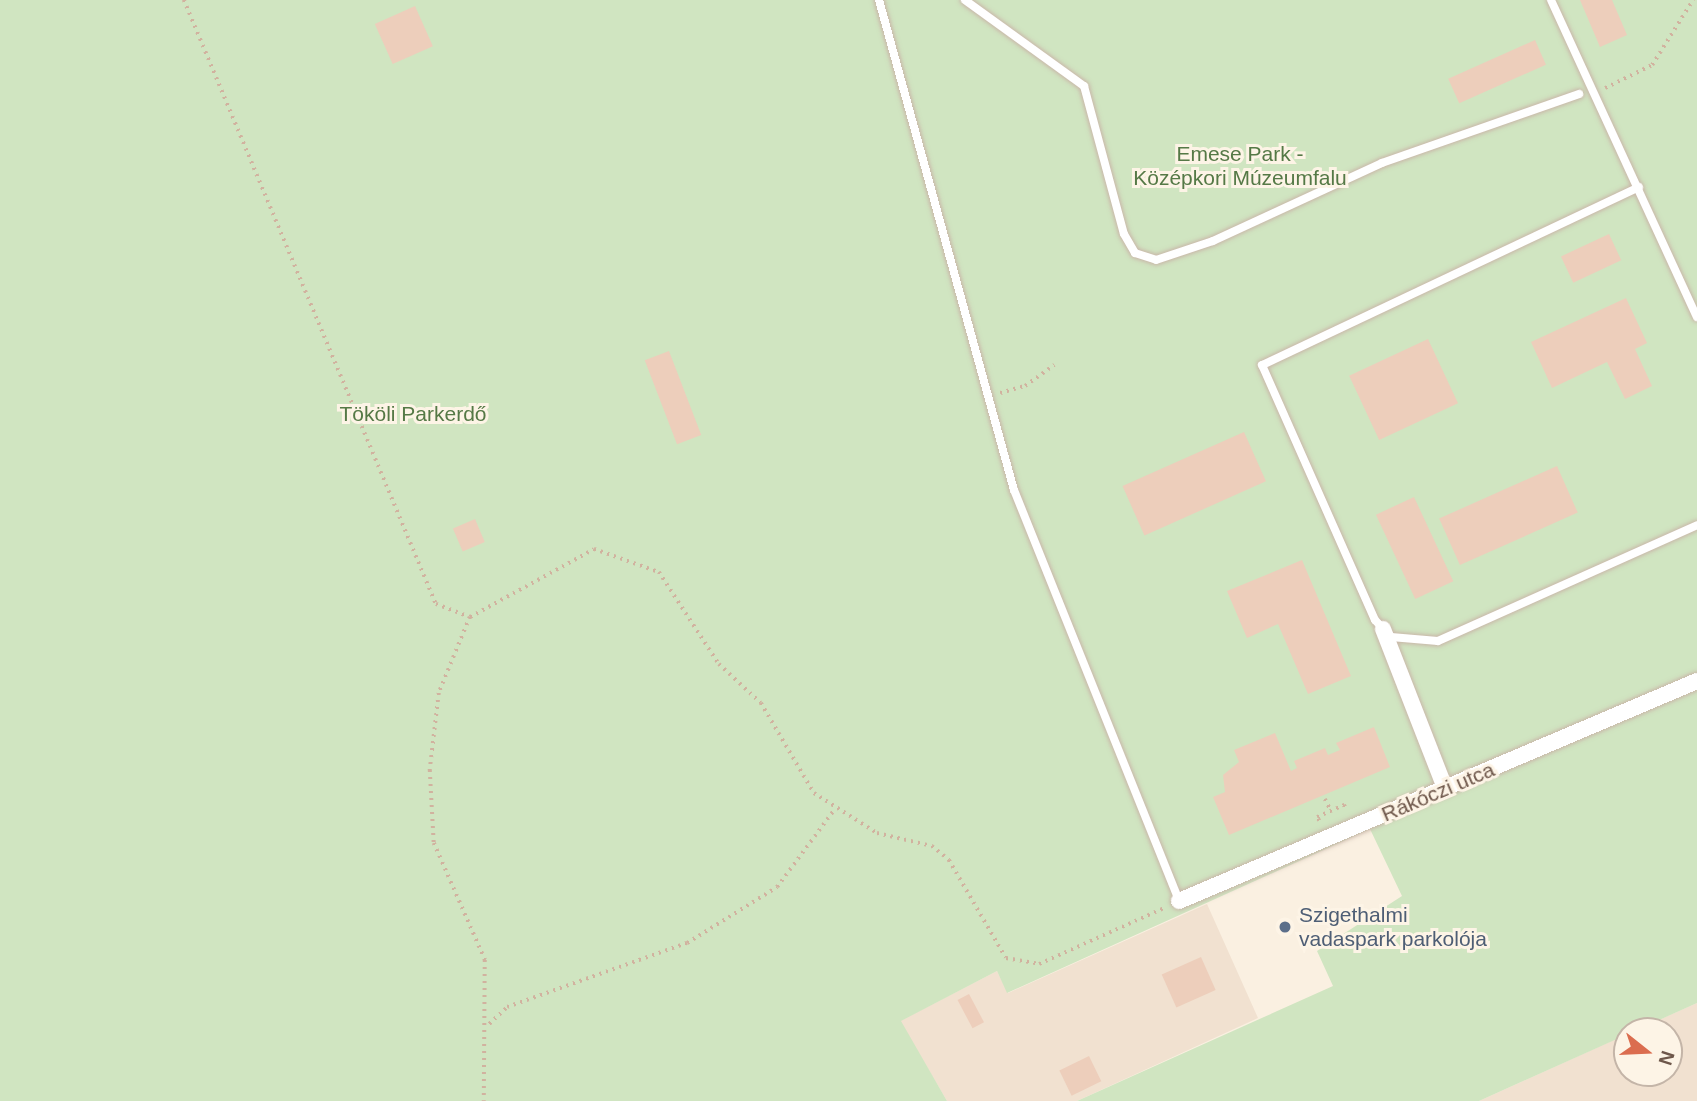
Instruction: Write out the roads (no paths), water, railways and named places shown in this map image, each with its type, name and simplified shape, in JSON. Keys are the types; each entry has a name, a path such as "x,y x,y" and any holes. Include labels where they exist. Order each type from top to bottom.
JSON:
{"street":[{"path":"1384,629 1445,788"},
{"name":"Rákóczi utca","path":"1179,901 1697,681"}],"lane":[{"path":"879,0 1014,490 1179,901"},
{"path":"965,0 1084,86 1124,233 1135,253 1156,260 1213,241 1382,163 1579,94"},
{"path":"1551,0 1590,95 1639,187 1697,317"},
{"path":"1639,187 1262,365 1384,629 1413,642 1438,641 1697,525"}],"place":[{"name":"Szigethalmi vadaspark parkolója","path":"1285,927"}],"park label":[{"name":"Emese Park - Középkori Múzeumfalu","path":"1240,166"},
{"name":"Tököli Parkerdő","path":"413,414"}]}
